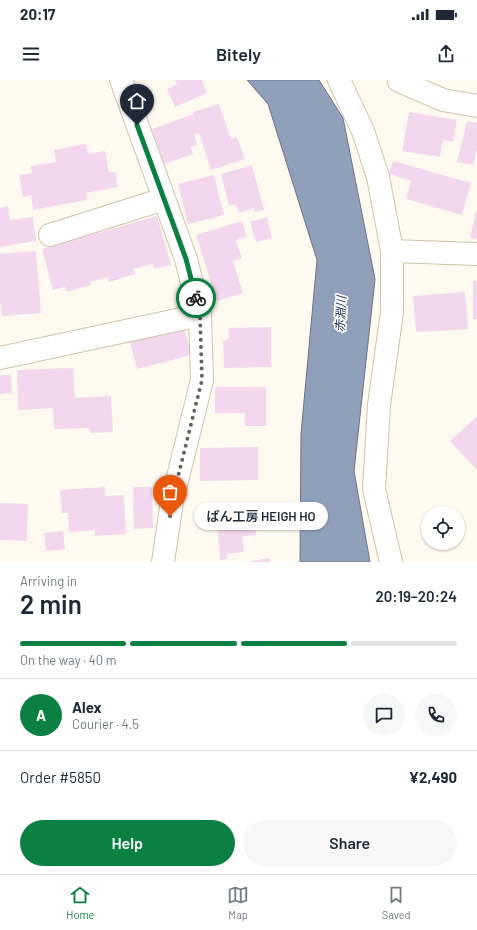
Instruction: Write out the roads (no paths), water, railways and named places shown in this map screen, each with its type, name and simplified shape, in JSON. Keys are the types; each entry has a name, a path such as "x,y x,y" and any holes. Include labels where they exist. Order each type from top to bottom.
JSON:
{"street":[{"path":"121,80 186,259 200,315 202,380 172,501 163,562"},
{"path":"339,80 363,131 378,177 392,251 392,312 379,405 374,489 391,562"},
{"path":"399,80 443,100 477,106"},
{"path":"50,235 164,199"},
{"path":"392,251 477,254"},
{"path":"0,358 200,315"}],"water":[{"name":"赤淵川","path":"247,80 319,80 343,118 375,279 354,471 370,562 300,562 301,434 317,260 268,104"}],"place":[{"name":"ぱん工房 HEIGH HO","path":"170,516"}]}
